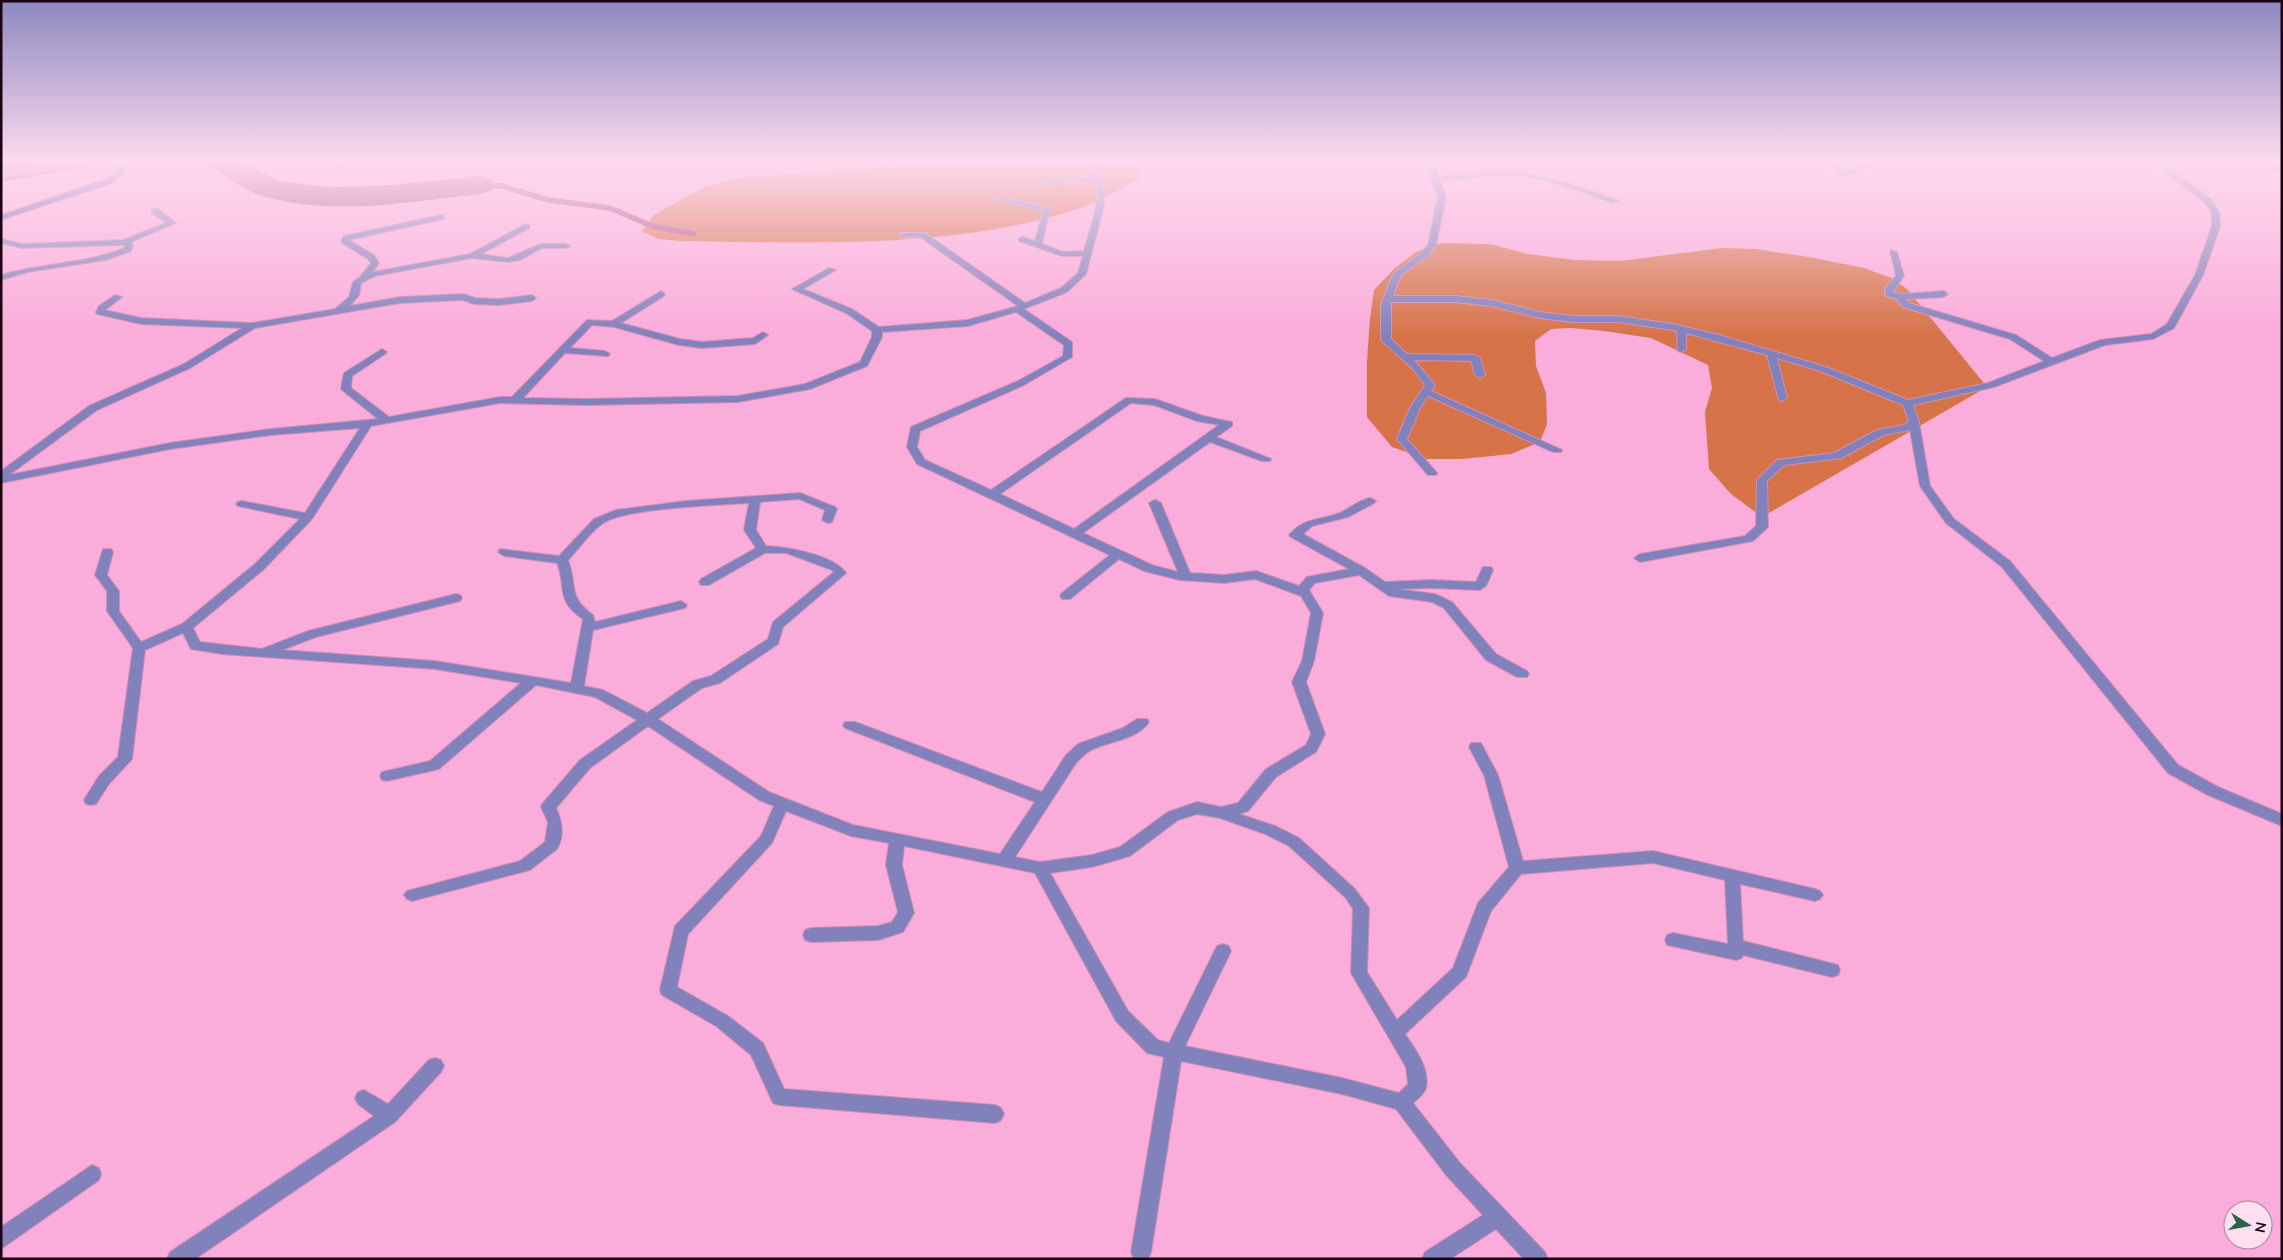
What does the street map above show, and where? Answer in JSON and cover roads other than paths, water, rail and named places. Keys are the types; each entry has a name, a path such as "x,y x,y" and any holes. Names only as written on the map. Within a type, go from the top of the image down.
{"street":[{"path":"1,241 22,246 124,242 172,223 166,219"},
{"path":"337,312 351,301 357,293 357,282 375,263 371,256 345,241 347,238 437,219"},
{"path":"1038,245 1045,219"},
{"path":"877,330 968,324 1021,307 1064,290 1082,274 1097,219"},
{"path":"1432,474 1402,439 1415,408 1430,386 1405,357 1386,340 1385,305 1398,274 1424,254 1432,245 1437,219"},
{"path":"1388,299 1455,299 1492,303 1540,315 1573,319 1618,319 1682,329 1823,369 1907,403 1990,385 2103,342 2153,336 2171,326 2199,275 2216,226 2215,219"},
{"path":"472,256 526,226"},
{"path":"904,235 922,235 1069,344 1067,357 1021,383 915,429 912,447 921,462 1148,568 1186,577 1224,580 1256,575 1306,592 1317,613 1308,661 1299,682 1318,734 1311,748 1271,773 1243,807 1221,813"},
{"path":"1022,239 1062,254 1088,253"},
{"path":"1,278 27,270 106,258 128,249 130,244 124,242"},
{"path":"362,278 373,274 472,256 508,260 517,258 541,246 566,246"},
{"path":"1893,252 1900,276 1889,288 1888,292 1900,297 1944,294"},
{"path":"1,478 170,446 270,432 367,424 500,400 586,402 738,399 807,387 864,364 877,337 877,330 867,320 796,289 832,270"},
{"path":"614,324 661,294"},
{"path":"118,297 102,308 100,312 141,320 252,326 400,300 430,297 464,297 474,301 499,302 532,298"},
{"path":"1900,297 1901,301 1906,305 2013,337 2051,362"},
{"path":"515,400 590,322 614,324 679,342 702,345 755,341 764,335"},
{"path":"1,478 93,408 187,366 252,326"},
{"path":"1681,349 1682,329"},
{"path":"564,350 605,354"},
{"path":"382,352 347,375 346,389 386,420"},
{"path":"1771,353 1782,398"},
{"path":"1405,357 1475,358 1480,375"},
{"path":"1426,392 1557,450"},
{"path":"993,494 1129,400 1155,402 1201,418 1228,424 1076,534"},
{"path":"1907,403 1914,422 1925,486 1950,521 2006,564 2173,769 2213,790 2282,820"},
{"path":"1640,558 1749,539 1762,527 1762,480 1782,462 1837,456 1881,432 1907,428 1914,422"},
{"path":"139,648 186,627 259,567 308,517 367,424"},
{"path":"1208,438 1266,459"},
{"path":"562,560 598,521 616,513 686,504 800,496 831,509 828,520"},
{"path":"755,499 750,530 762,549"},
{"path":"1370,501 1344,515 1308,524 1295,535 1361,571 1392,593 1435,598 1448,605 1491,657 1522,674"},
{"path":"1156,503 1186,577"},
{"path":"242,504 308,517"},
{"path":"412,895 525,866 552,845 555,822 548,807 584,764 698,684 715,680 774,641 777,625 840,573 836,567 787,550 762,549 704,582"},
{"path":"91,800 104,780 125,759 139,648 113,611 113,591 101,575 107,552"},
{"path":"504,552 562,560"},
{"path":"1066,596 1118,554"},
{"path":"562,560 568,572 568,600 576,610 590,618 577,689"},
{"path":"1382,586 1431,584 1480,586 1487,570"},
{"path":"1301,591 1311,580 1361,571"},
{"path":"263,653 312,634 456,598"},
{"path":"588,627 624,620 680,605"},
{"path":"186,627 195,646 263,653 435,665 533,680 598,693 665,729 764,796 850,830 1040,868 1092,861 1125,852 1173,816 1197,808 1221,813 1270,830 1294,842 1350,893 1361,908 1359,973 1415,1065 1417,1087 1402,1102"},
{"path":"386,776 434,765 533,680"},
{"path":"1004,861 1071,759 1083,748 1128,731 1142,722"},
{"path":"850,725 1044,799"},
{"path":"1476,747 1491,775 1517,868"},
{"path":"782,803 767,839 681,931 668,990 722,1021 756,1049 779,1097 995,1114"},
{"path":"811,935 878,933 897,927 906,913 894,865 897,839"},
{"path":"1395,1032 1460,972 1484,908 1517,868 1653,857 1815,895"},
{"path":"1040,868 1122,1016 1153,1046 1342,1086 1402,1102 1453,1169 1538,1259"},
{"path":"1673,940 1736,953 1732,876"},
{"path":"1736,946 1832,970"},
{"path":"1141,1252 1174,1051 1223,951"},
{"path":"177,1259 389,1116 435,1066"},
{"path":"364,1098 389,1116"},
{"path":"1,1240 92,1174"},
{"path":"1432,1259 1498,1216"}],"waterway":[{"path":"635,219 652,226 694,234"}]}
